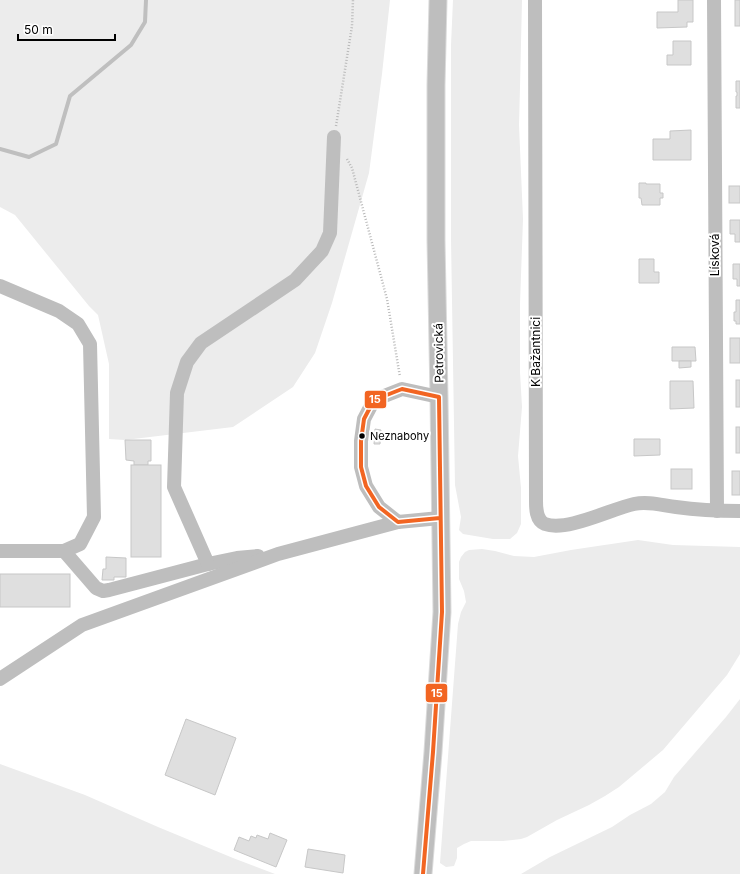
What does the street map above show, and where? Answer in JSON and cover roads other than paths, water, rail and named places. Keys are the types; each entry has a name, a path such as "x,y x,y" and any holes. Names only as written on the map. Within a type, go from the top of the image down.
{"main road":[{"name":"Petrovická","path":"423,874 442,612 436,240 436,85 438,0"}],"street":[{"name":"K Bažantnici","path":"534,0 536,497 538,517 541,522 546,525 555,526 571,524 634,504 651,503 717,511 740,510"},
{"name":"Lísková","path":"714,0 717,511"},
{"path":"208,564 174,487 177,393 187,362 201,343 295,280 322,251 330,233 334,137"},
{"path":"0,286 59,312 78,324 90,344 94,518 80,544 64,551 0,551"},
{"path":"398,522 379,507 366,486 361,467 364,419 374,400 402,390 439,396"},
{"path":"0,679 82,626 278,554 398,522 440,518"},
{"path":"64,551 96,588 103,591 120,588 208,564 237,558 278,554"}],"waterway":[{"path":"0,149 29,157 56,144 70,96 131,45 145,22 146,0"}],"place":[{"name":"Neznabohy","path":"362,436"}]}
